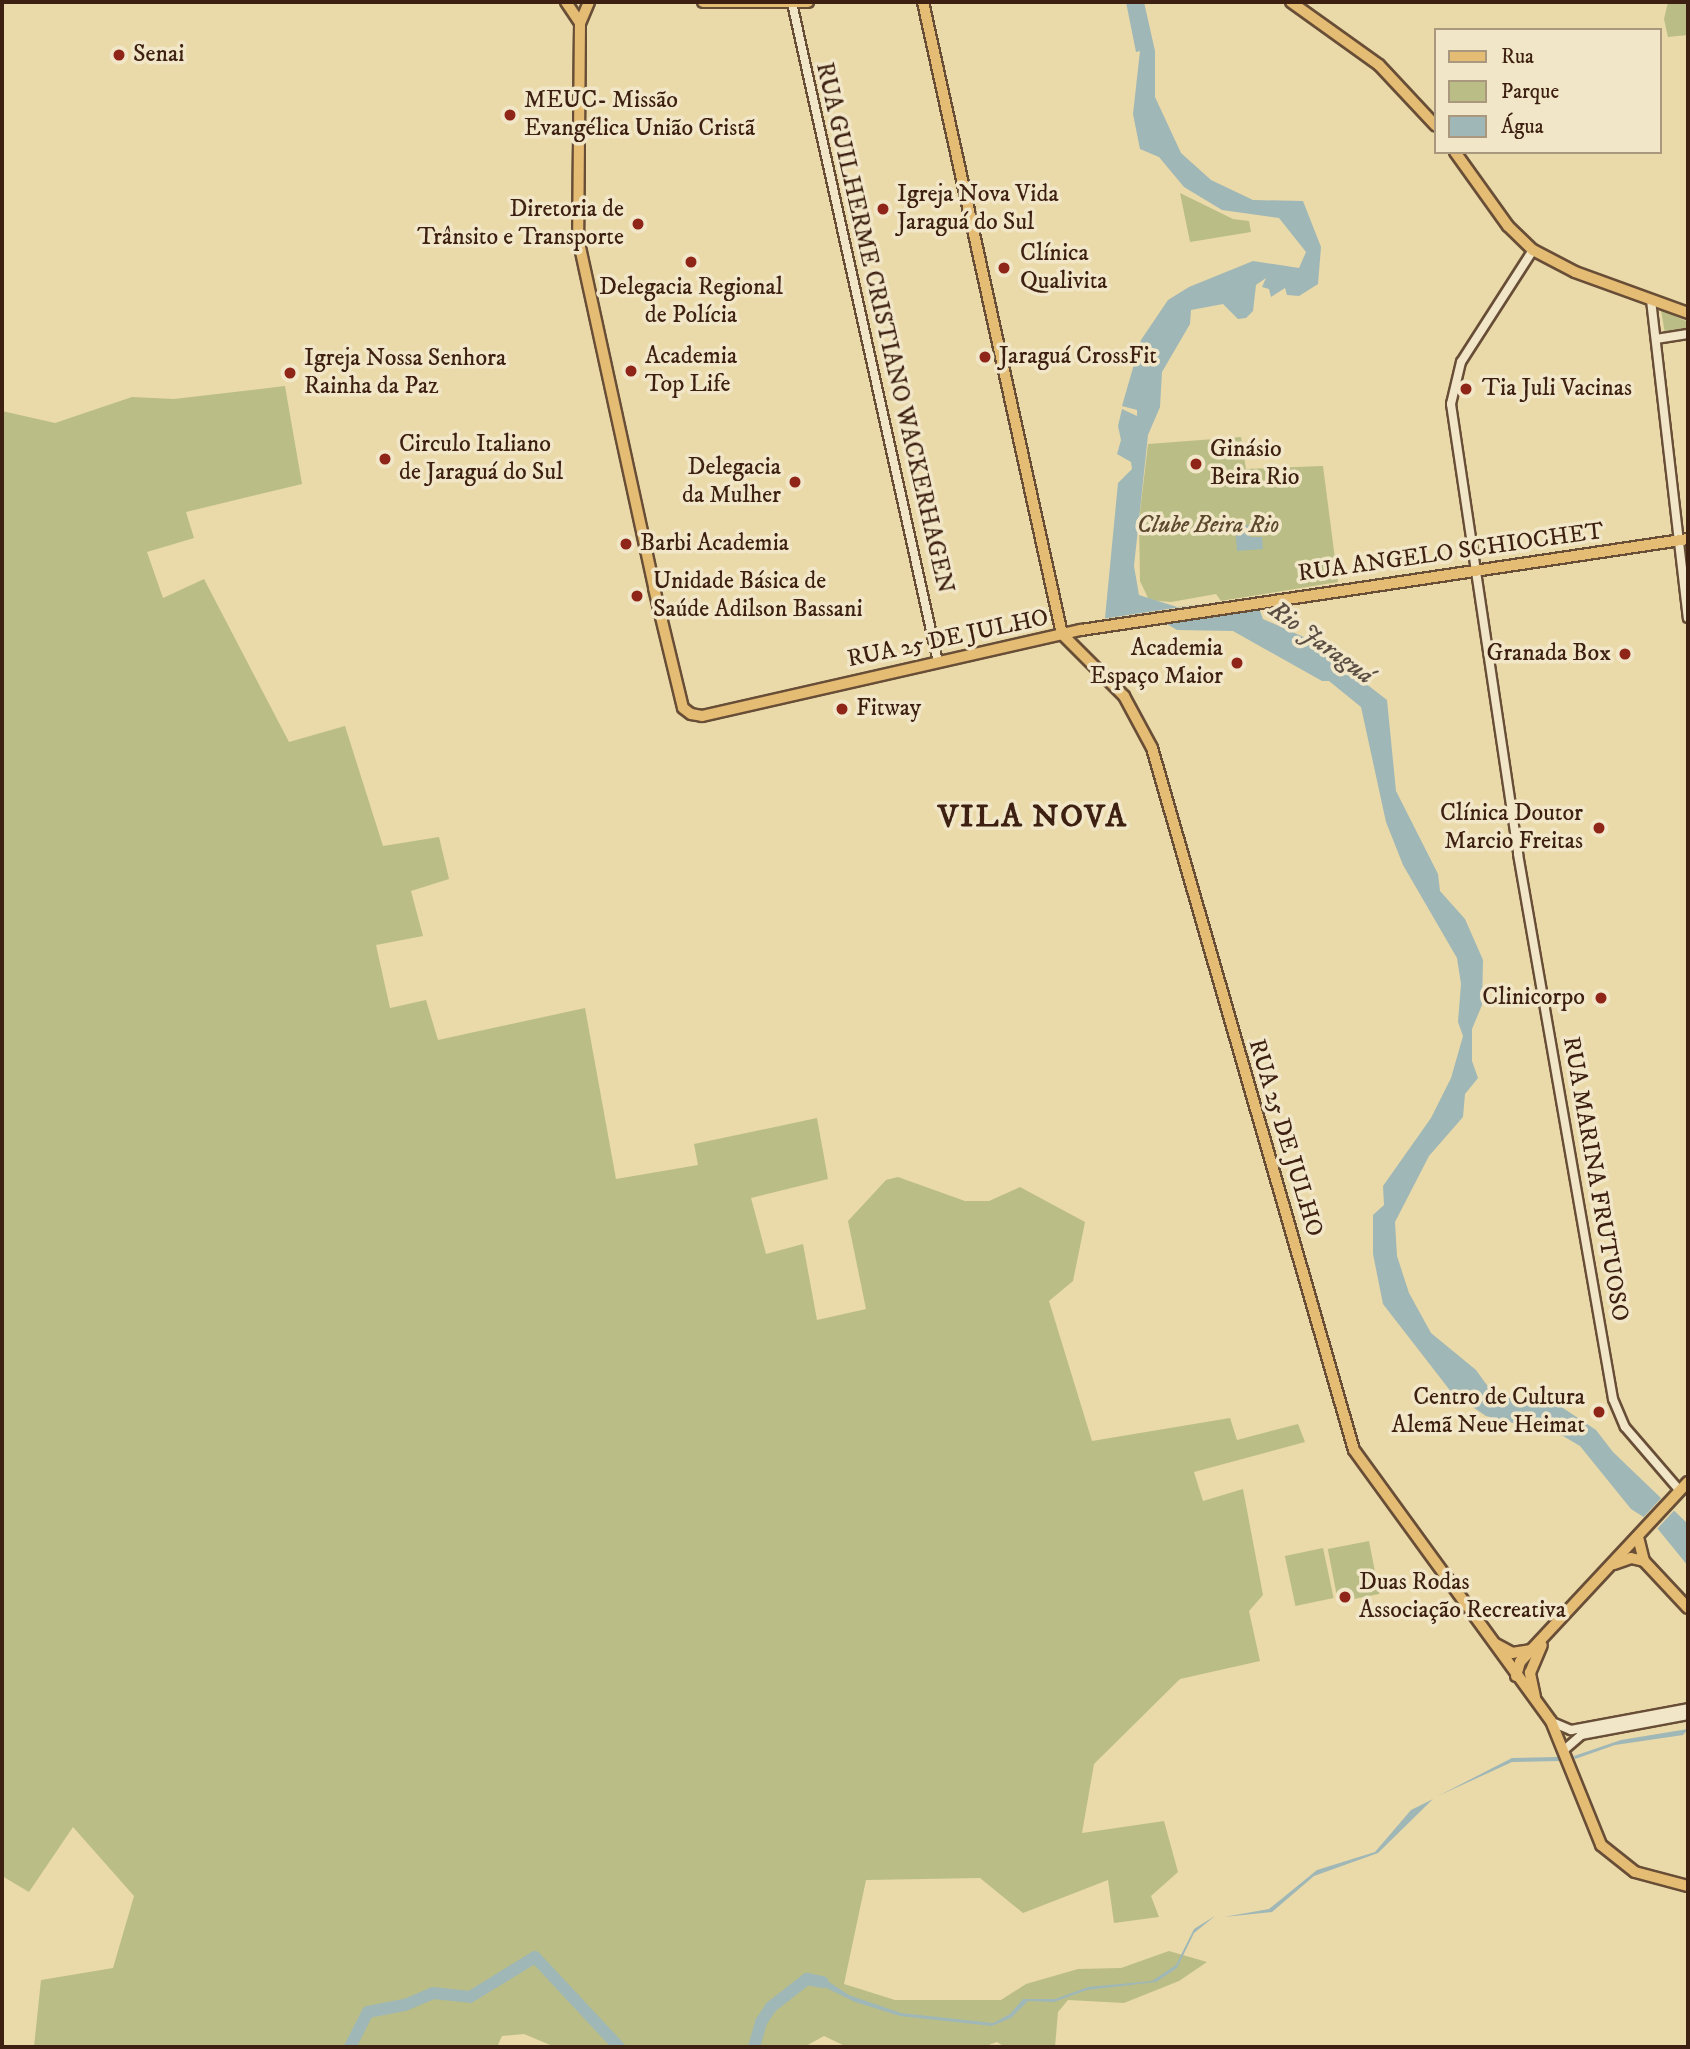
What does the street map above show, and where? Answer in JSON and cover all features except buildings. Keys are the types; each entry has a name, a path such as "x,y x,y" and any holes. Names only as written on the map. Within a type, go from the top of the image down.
{"main road":[{"path":"566,2 580,23"},
{"name":"RUA 25 DE JULHO","path":"589,2 580,23 578,238 683,708 702,716 1062,634 1124,696 1152,748 1354,1450 1490,1641 1551,1721 1593,1833 1608,1853 1635,1872 1688,1886"},
{"path":"703,2 808,2"},
{"path":"923,2 1062,634"},
{"path":"1291,2 1379,65 1434,124"},
{"path":"1456,154 1488,201 1533,250 1575,272 1688,313"},
{"name":"RUA ANGELO SCHIOCHET","path":"1062,634 1684,540"},
{"path":"1516,1676 1518,1666 1688,1482"},
{"path":"1640,1535 1644,1560 1688,1608"},
{"path":"1614,1564 1631,1558 1644,1560"},
{"path":"1540,1706 1531,1673 1547,1636"},
{"path":"1490,1641 1512,1653 1534,1648"}],"street":[{"name":"RUA GUILHERME CRISTIANO WACKERHAGEN","path":"792,3 938,662"},
{"name":"RUA MARINA FRUTUOSO","path":"1533,250 1461,362 1451,394 1518,854 1614,1399 1625,1427 1677,1494"},
{"path":"1651,300 1684,540 1688,618"},
{"path":"1656,339 1688,334"},
{"path":"1551,1721 1571,1730 1688,1708"},
{"path":"1565,1755 1581,1735 1688,1715"}],"green space":[{"path":"1668,2 1688,2 1688,35 1668,37 1664,19"},
{"path":"1180,193 1233,219 1249,221 1251,232 1190,242"},
{"path":"1661,310 1688,322 1688,328 1665,334"},
{"path":"285,386 302,484 186,512 194,538 147,552 163,598 204,579 289,742 345,726 383,846 439,837 449,879 411,891 423,936 376,945 390,1008 426,1000 438,1040 585,1008 616,1179 698,1165 694,1144 817,1118 828,1179 751,1198 766,1254 803,1244 817,1320 866,1309 848,1221 886,1180 898,1177 965,1201 989,1201 1020,1187 1085,1222 1073,1281 1049,1301 1092,1441 1230,1418 1237,1440 1298,1424 1305,1442 1194,1472 1203,1501 1243,1489 1263,1595 1249,1611 1260,1661 1180,1679 1094,1764 1082,1833 1164,1821 1178,1872 1151,1896 1159,1917 1114,1923 1108,1880 1023,1913 980,1878 866,1880 844,1984 895,2000 1001,2000 1026,1984 1078,1969 1121,1968 1169,1951 1207,1962 1179,1981 1124,2003 1068,2000 1058,2012 1055,2047 1005,2047 997,2042 983,2047 847,2047 824,2036 804,2047 555,2047 524,2034 502,2036 497,2047 34,2047 41,1980 113,1968 134,1896 73,1827 29,1892 2,1876 2,411 55,423 132,397 174,399"},
{"name":"Clube Beira Rio","path":"1241,437 1246,469 1323,466 1338,582 1221,601 1216,594 1171,602 1149,600 1140,581 1139,520 1148,444"},
{"path":"1369,1541 1379,1594 1338,1602 1328,1549"},
{"path":"1323,1548 1334,1598 1295,1606 1285,1556"}],"water":[{"path":"1126,2 1144,2 1155,51 1155,97 1181,153 1211,180 1253,200 1303,201 1321,247 1318,284 1299,296 1287,295 1285,288 1271,297 1269,289 1262,287 1266,278 1256,285 1253,311 1246,318 1238,319 1223,304 1191,310 1190,324 1162,372 1160,407 1148,435 1134,566 1139,595 1177,607 1229,601 1259,608 1263,619 1308,639 1387,700 1396,791 1438,874 1440,891 1465,919 1483,960 1482,1005 1472,1029 1472,1061 1478,1078 1465,1094 1463,1117 1429,1156 1395,1222 1397,1256 1409,1293 1431,1333 1476,1370 1489,1388 1514,1400 1557,1404 1596,1430 1613,1452 1688,1524 1688,1566 1653,1523 1631,1509 1580,1446 1563,1436 1486,1416 1452,1393 1383,1304 1373,1254 1373,1215 1384,1205 1383,1186 1431,1118 1451,1078 1463,1036 1458,1022 1461,984 1457,958 1403,865 1386,822 1361,707 1329,681 1322,681 1233,631 1177,630 1167,624 1127,630 1113,628 1105,618 1118,483 1132,469 1131,462 1117,454 1121,440 1118,426 1122,409 1137,416 1137,410 1122,406 1141,340 1168,300 1189,287 1253,261 1299,268 1306,252 1279,218 1222,210 1184,187 1159,157 1140,149 1133,114 1140,51 1136,52"},
{"path":"1249,525 1250,537 1262,537 1263,549 1237,551 1235,526"},
{"path":"1688,1729 1683,1735 1615,1745 1575,1759 1574,1756 1621,1740"},
{"path":"1558,1757 1560,1761 1512,1762 1438,1796 1512,1758"},
{"path":"1433,1799 1378,1853 1314,1876 1272,1912 1224,1917 1269,1909 1317,1870 1375,1852 1411,1810"},
{"path":"1215,1916 1194,1933 1177,1968 1156,1982 1087,1990 1054,2002 1028,2001 1011,2018 992,2026 900,2016 855,2002 810,1980 820,1976 849,1995 901,2013 993,2023 1010,2014 1023,1999 1055,1999 1088,1987 1152,1981 1176,1965 1194,1929"}],"pier":[{"path":"1241,598 1255,601 1263,609 1115,632 1102,619"},
{"path":"1664,1495 1677,1507 1655,1531 1641,1519"}],"waterway":[{"path":"350,2047 368,2012 405,2005 433,1993 470,1997 535,1957 619,2047"},
{"path":"754,2047 761,2022 771,2007 807,1979 823,1982"}],"place":[{"name":"Senai","path":"119,55"},
{"name":"MEUC- Missão Evangélica União Cristã","path":"510,115"},
{"name":"Igreja Nova Vida Jaraguá do Sul","path":"883,209"},
{"name":"Diretoria de Trânsito e Transporte","path":"638,224"},
{"name":"Delegacia Regional de Polícia","path":"691,262"},
{"name":"Clínica Qualivita","path":"1004,268"},
{"name":"Jaraguá CrossFit","path":"985,357"},
{"name":"Academia Top Life","path":"631,371"},
{"name":"Igreja Nossa Senhora Rainha da Paz","path":"290,373"},
{"name":"Tia Juli Vacinas","path":"1466,389"},
{"name":"Circulo Italiano de Jaraguá do Sul","path":"385,459"},
{"name":"Ginásio Beira Rio","path":"1196,464"},
{"name":"Delegacia da Mulher","path":"795,482"},
{"name":"Barbi Academia","path":"626,544"},
{"name":"Unidade Básica de Saúde Adilson Bassani","path":"637,596"},
{"name":"Granada Box","path":"1625,654"},
{"name":"Academia Espaço Maior","path":"1237,663"},
{"name":"Fitway","path":"842,709"},
{"name":"Clínica Doutor Marcio Freitas","path":"1599,828"},
{"name":"Clinicorpo","path":"1601,998"},
{"name":"Centro de Cultura Alemã Neue Heimat","path":"1599,1412"},
{"name":"Duas Rodas Associação Recreativa","path":"1345,1597"}],"district":[{"name":"VILA NOVA","path":"1033,817"}],"water label":[{"name":"Rio Jaraguá","path":"1321,643"}]}
